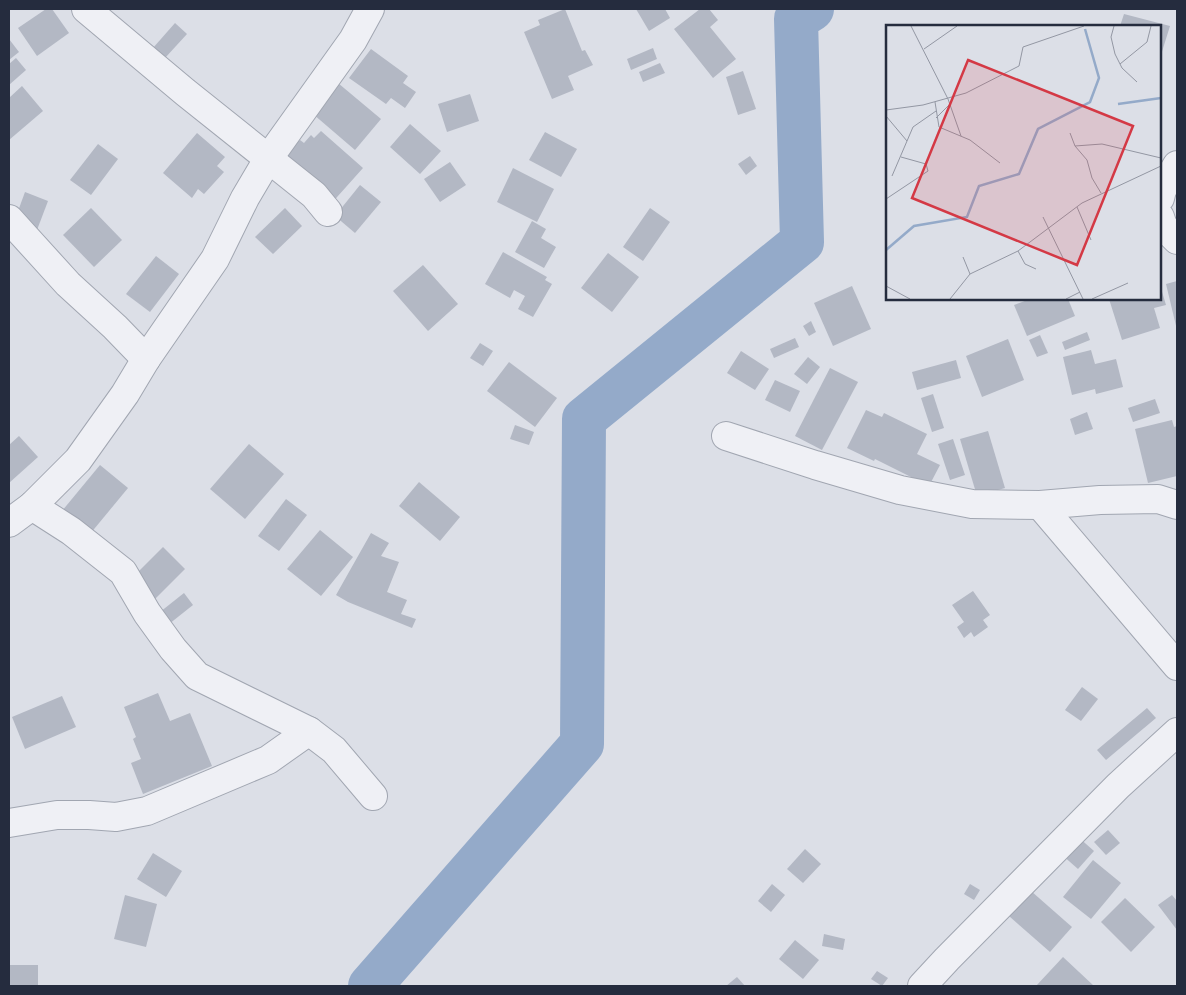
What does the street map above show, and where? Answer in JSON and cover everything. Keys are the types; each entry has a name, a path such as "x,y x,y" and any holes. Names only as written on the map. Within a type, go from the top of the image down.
{"street":[{"path":"86,9 185,92 314,195 328,212"},
{"path":"9,523 32,506 78,460 125,394 146,358 215,259 245,198 268,159 353,40 370,9"},
{"path":"1161,194 1177,165"},
{"path":"9,219 68,284 146,358"},
{"path":"1161,220 1163,226 1177,240"},
{"path":"726,436 900,490 972,504 1040,505 1100,500 1158,500 1177,505"},
{"path":"1040,505 1177,666"},
{"path":"32,506 71,531 123,572 147,613 172,649 197,676 309,731 334,750 374,796"},
{"path":"9,823 57,814 116,817 147,811 268,760 309,731"},
{"path":"922,986 946,959 1118,786 1177,732"}],"building":[{"path":"46,9 52,9 69,33 37,56 18,28"},
{"path":"565,9 582,51 585,50 593,65 568,76 574,90 552,99 524,32 540,25 538,20"},
{"path":"636,9 665,9 670,18 649,31"},
{"path":"700,9 709,9 718,20 710,27 736,59 713,78 674,29"},
{"path":"1124,14 1170,26 1161,55 1161,25 1120,25"},
{"path":"175,23 187,34 165,58 153,48"},
{"path":"9,39 19,52 9,60"},
{"path":"653,48 657,59 631,70 627,59"},
{"path":"371,49 408,76 403,83 416,92 405,108 391,98 386,104 349,78"},
{"path":"16,58 26,70 9,85 9,64"},
{"path":"660,63 665,73 643,82 639,72"},
{"path":"743,71 756,109 738,115 726,77"},
{"path":"332,78 381,119 355,150 306,108"},
{"path":"22,86 43,111 9,140 9,98"},
{"path":"470,94 479,121 447,132 438,104"},
{"path":"410,124 441,151 420,174 390,147"},
{"path":"321,131 363,168 329,206 281,161 300,140 304,143 311,135 314,138"},
{"path":"545,132 577,149 561,177 529,160"},
{"path":"197,133 225,157 217,166 224,172 204,194 198,189 192,198 163,173"},
{"path":"98,144 118,159 91,195 70,180"},
{"path":"750,156 757,166 746,175 738,164"},
{"path":"450,162 466,185 440,202 424,179"},
{"path":"513,168 554,189 537,222 497,202"},
{"path":"360,185 381,202 355,233 335,216"},
{"path":"25,192 48,201 37,230 14,222"},
{"path":"91,208 122,240 94,267 63,235"},
{"path":"285,208 302,226 273,254 255,237"},
{"path":"650,208 670,222 643,261 623,247"},
{"path":"532,221 546,229 541,238 556,247 544,268 515,252"},
{"path":"503,252 547,277 545,280 552,284 533,317 518,309 525,296 514,290 510,298 485,284"},
{"path":"608,253 639,277 612,312 581,288"},
{"path":"156,256 179,274 150,312 126,294"},
{"path":"423,265 458,304 428,331 393,291"},
{"path":"1177,281 1177,330 1166,284"},
{"path":"852,286 871,329 833,346 814,303"},
{"path":"1161,288 1166,305 1154,308 1160,328 1122,340 1109,300 1161,300"},
{"path":"1027,300 1068,300 1075,316 1027,336 1014,305"},
{"path":"811,321 816,332 809,336 803,326"},
{"path":"1087,332 1090,340 1065,350 1062,342"},
{"path":"1040,335 1048,353 1037,357 1029,340"},
{"path":"795,338 799,347 774,358 770,349"},
{"path":"1008,339 1024,380 982,397 966,356"},
{"path":"480,343 493,351 483,366 470,358"},
{"path":"1091,350 1095,364 1116,359 1123,387 1096,394 1095,389 1072,395 1063,357"},
{"path":"741,351 769,369 755,390 727,373"},
{"path":"808,357 820,367 807,384 794,374"},
{"path":"956,360 961,378 917,390 912,372"},
{"path":"509,362 557,398 535,427 487,391"},
{"path":"830,368 858,382 822,450 795,436"},
{"path":"775,380 800,391 790,412 765,400"},
{"path":"933,394 944,428 932,432 921,398"},
{"path":"1155,399 1160,413 1133,422 1128,408"},
{"path":"866,410 882,417 884,413 927,434 917,454 940,465 929,486 875,459 874,461 847,448"},
{"path":"1087,412 1093,429 1075,435 1070,419"},
{"path":"1172,420 1174,427 1177,426 1177,476 1148,483 1135,429"},
{"path":"515,425 534,432 529,445 510,439"},
{"path":"988,431 1005,488 977,496 960,439"},
{"path":"19,436 38,457 9,483 9,445"},
{"path":"953,439 965,475 950,480 938,444"},
{"path":"249,444 284,474 245,519 210,489"},
{"path":"100,465 128,488 90,534 62,511"},
{"path":"419,482 460,517 440,541 399,506"},
{"path":"286,499 307,515 279,551 258,536"},
{"path":"320,530 353,557 321,596 287,569"},
{"path":"371,533 389,543 381,556 399,562 387,592 407,600 401,614 416,619 412,628 348,602 336,595"},
{"path":"163,547 185,569 151,603 129,581"},
{"path":"973,591 990,615 983,620 988,627 974,637 971,632 964,638 957,627 964,622 952,605"},
{"path":"184,593 193,605 164,628 155,616"},
{"path":"1082,687 1098,699 1081,721 1065,710"},
{"path":"158,693 170,721 190,713 212,766 143,794 131,763 141,759 133,739 136,737 124,707"},
{"path":"62,696 76,727 25,749 12,717"},
{"path":"1147,708 1156,718 1106,760 1097,750"},
{"path":"1108,830 1120,843 1106,855 1094,842"},
{"path":"1077,836 1094,851 1078,869 1061,854"},
{"path":"805,849 821,864 803,883 787,869"},
{"path":"153,853 182,871 166,897 137,879"},
{"path":"1093,860 1121,883 1091,919 1063,897"},
{"path":"772,884 785,895 771,912 758,901"},
{"path":"970,884 980,890 974,900 964,894"},
{"path":"1031,891 1072,927 1050,952 1009,916"},
{"path":"125,895 157,904 146,947 114,939"},
{"path":"1172,895 1177,901 1177,930 1158,905"},
{"path":"1125,898 1155,927 1131,952 1101,922"},
{"path":"824,934 845,939 843,950 822,946"},
{"path":"795,940 819,960 803,979 779,959"},
{"path":"1063,957 1094,986 1036,986"},
{"path":"9,965 38,965 38,986 9,986"},
{"path":"877,971 888,978 882,986 871,979"},
{"path":"737,977 745,986 726,986"}],"waterway":[{"path":"370,986 582,744 584,419 802,242 796,19 812,9"}]}
